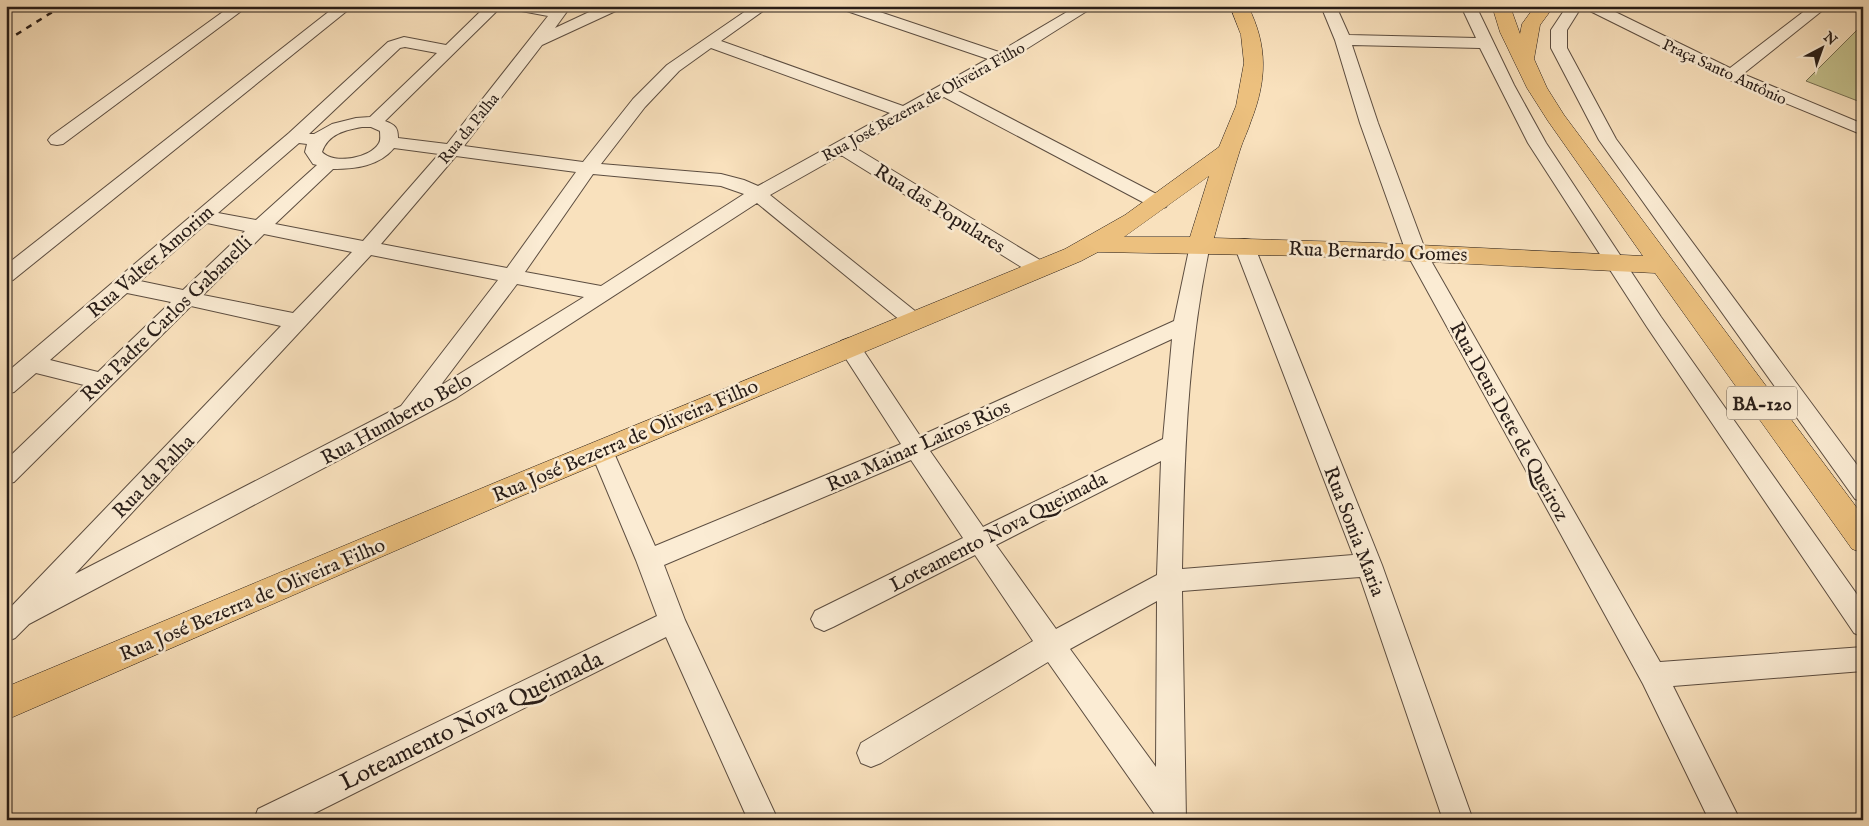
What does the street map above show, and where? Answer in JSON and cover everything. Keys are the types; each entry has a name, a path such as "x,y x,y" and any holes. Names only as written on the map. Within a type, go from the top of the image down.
{"main road":[{"path":"1200,244 1228,151 1241,120 1254,71 1252,34 1239,6"},
{"path":"1501,6 1509,32 1524,59"},
{"name":"BA-120","path":"1518,6 1518,34 1524,59 1537,88 1555,117 1863,540"},
{"path":"1524,59 1531,24 1544,6"},
{"name":"Rua José Bezerra de Oliveira Filho","path":"6,704 602,450 1095,244 1159,203 1228,151"},
{"name":"Rua Bernardo Gomes","path":"1095,244 1244,245 1662,265"}],"street":[{"path":"56,140 241,6"},
{"path":"6,275 346,6"},
{"path":"374,122 495,6"},
{"path":"516,6 561,10"},
{"path":"538,41 615,6"},
{"path":"406,415 512,276 588,168 657,83 708,42 763,6"},
{"path":"846,6 1001,58"},
{"name":"Rua José Bezerra de Oliveira Filho","path":"758,194 1001,58 1088,6"},
{"name":"Rua Deus Dete de Queiroz","path":"1328,6 1343,40 1369,123 1416,252 1484,376 1654,675 1725,820"},
{"path":"1468,6 1485,43 1538,143 1654,322 1863,625"},
{"path":"1575,6 1560,26 1556,36 1559,48 1608,140 1863,492"},
{"name":"Praça Santo Antônio","path":"1591,6 1731,75 1863,130"},
{"path":"1614,19 1632,6"},
{"path":"1731,75 1821,6"},
{"name":"Rua da Palha","path":"13,623 368,247 451,151 561,10"},
{"path":"1343,40 1485,43"},
{"name":"Rua Valter Amorim","path":"6,386 295,137 394,44 404,42 449,50"},
{"path":"708,42 904,112"},
{"path":"943,90 1159,203"},
{"path":"374,122 389,129 391,135 389,142 375,155 352,164 328,164 319,160 314,154 314,148 318,140 326,133 343,125 374,122"},
{"path":"295,137 318,140"},
{"path":"389,142 588,168 721,180 743,185 758,194 781,215 913,320"},
{"name":"Rua das Populares","path":"841,147 1038,268"},
{"name":"Rua Padre Carlos Gabanelli","path":"7,472 260,227 328,164"},
{"name":"Rua Humberto Belo","path":"13,623 406,415 486,370 758,194"},
{"path":"202,216 604,294"},
{"path":"1171,816 1169,580 1173,444 1184,325 1200,244"},
{"name":"Rua Sonia Maria","path":"1244,245 1369,565 1418,700 1458,820"},
{"path":"124,285 299,322"},
{"name":"Rua Mainar Lairos Rios","path":"649,560 915,448 1184,325"},
{"path":"849,346 915,448 1050,646 1171,816"},
{"path":"32,364 101,381"},
{"name":"Loteamento Nova Queimada","path":"824,619 1173,444"},
{"path":"602,450 649,560 672,621 763,820"},
{"path":"871,753 1050,646 1169,580 1369,565"},
{"name":"Loteamento Nova Queimada","path":"269,820 672,621"},
{"path":"1654,675 1863,658"}],"shaded area":[{"path":"1863,24 1863,103 1806,81"}],"railway":[{"path":"6,41 62,6"}]}
